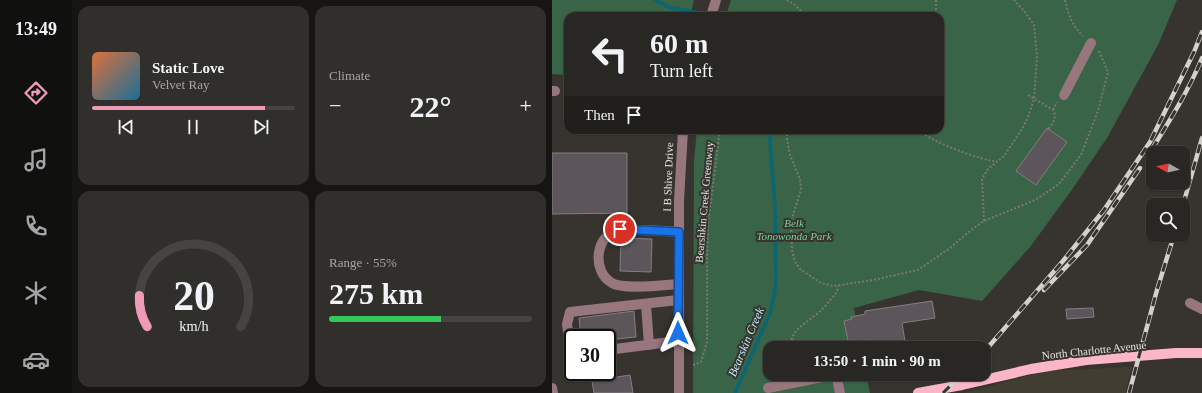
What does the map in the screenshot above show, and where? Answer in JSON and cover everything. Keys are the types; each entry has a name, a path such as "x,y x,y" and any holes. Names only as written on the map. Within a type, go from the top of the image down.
{"main road":[{"name":"North Charlotte Avenue","path":"918,393 962,385 1031,369 1086,360 1176,353 1202,353"}],"street":[{"path":"712,12 716,0"},
{"path":"1064,95 1091,43"},
{"name":"I B Shive Drive","path":"679,393 678,284 680,161 683,134"},
{"path":"678,284 629,286 612,284 603,276 598,264 600,246 608,236 620,229 679,232"},
{"path":"568,329 567,324 570,312 678,300"},
{"path":"1190,303 1202,309"},
{"path":"646,304 649,345"},
{"path":"616,349 678,341"},
{"path":"768,388 802,381"},
{"path":"837,381 840,393"},
{"path":"552,388 553,393"}],"path":[{"path":"788,0 802,12"},
{"path":"936,0 936,12"},
{"path":"984,221 982,179 988,169 999,162 1004,156 1022,129 1034,99 1037,56 1034,25 1014,0"},
{"path":"787,134 786,140 790,155 800,179 801,190 791,221 792,250 795,262 801,270 821,283 838,286 918,270 950,248 984,221 1035,200 1059,184 1081,155 1098,111 1108,72 1100,52 1079,32 1069,17 1065,0"},
{"path":"1028,95 1053,110 1055,113 1054,122 1048,131"},
{"name":"Bearshkin Creek Greenway","path":"693,366 701,362 707,342 706,261 708,224 719,134"},
{"path":"925,134 984,160 999,162"},
{"path":"791,341 798,328 823,309 836,293 838,286"}],"shaded area":[{"path":"1132,367 1125,393 963,393 1046,371"}],"green space":[{"path":"552,0 694,0 691,12 564,12 564,75 552,74"},
{"name":"Belk Tonowonda Park","path":"731,0 1177,0 1158,45 1107,138 1030,247 982,301 919,290 854,308 860,341 763,341 763,381 867,381 870,393 693,393 694,160 697,134 944,134 944,12 727,12"}],"building":[{"path":"1047,128 1067,142 1036,185 1016,171"},
{"path":"552,153 627,153 627,213 552,214"},
{"path":"621,238 652,239 651,272 620,271"},
{"path":"932,301 935,318 902,323 905,341 848,341 844,321 852,319 851,317 865,314 865,311"},
{"path":"1093,308 1094,317 1067,319 1066,309"},
{"path":"634,311 636,337 616,339 616,329 580,329 579,318"},
{"path":"630,375 633,393 594,393 592,381 616,381 616,377"}],"waterway":[{"name":"Bearskin Creek","path":"655,0 668,7 694,12"},
{"name":"Bearskin Creek","path":"735,393 771,311 776,284 775,205 769,134"}],"railway":[{"path":"991,344 1063,261 1104,210 1150,142 1194,52 1202,32"},
{"path":"1154,146 1185,93 1202,58"},
{"path":"1185,198 1202,138"},
{"path":"1044,290 1087,245 1140,168"},
{"path":"1129,393 1172,242"},
{"path":"943,393 955,381"}],"route":[{"path":"620,229 679,232 678,333"}]}
